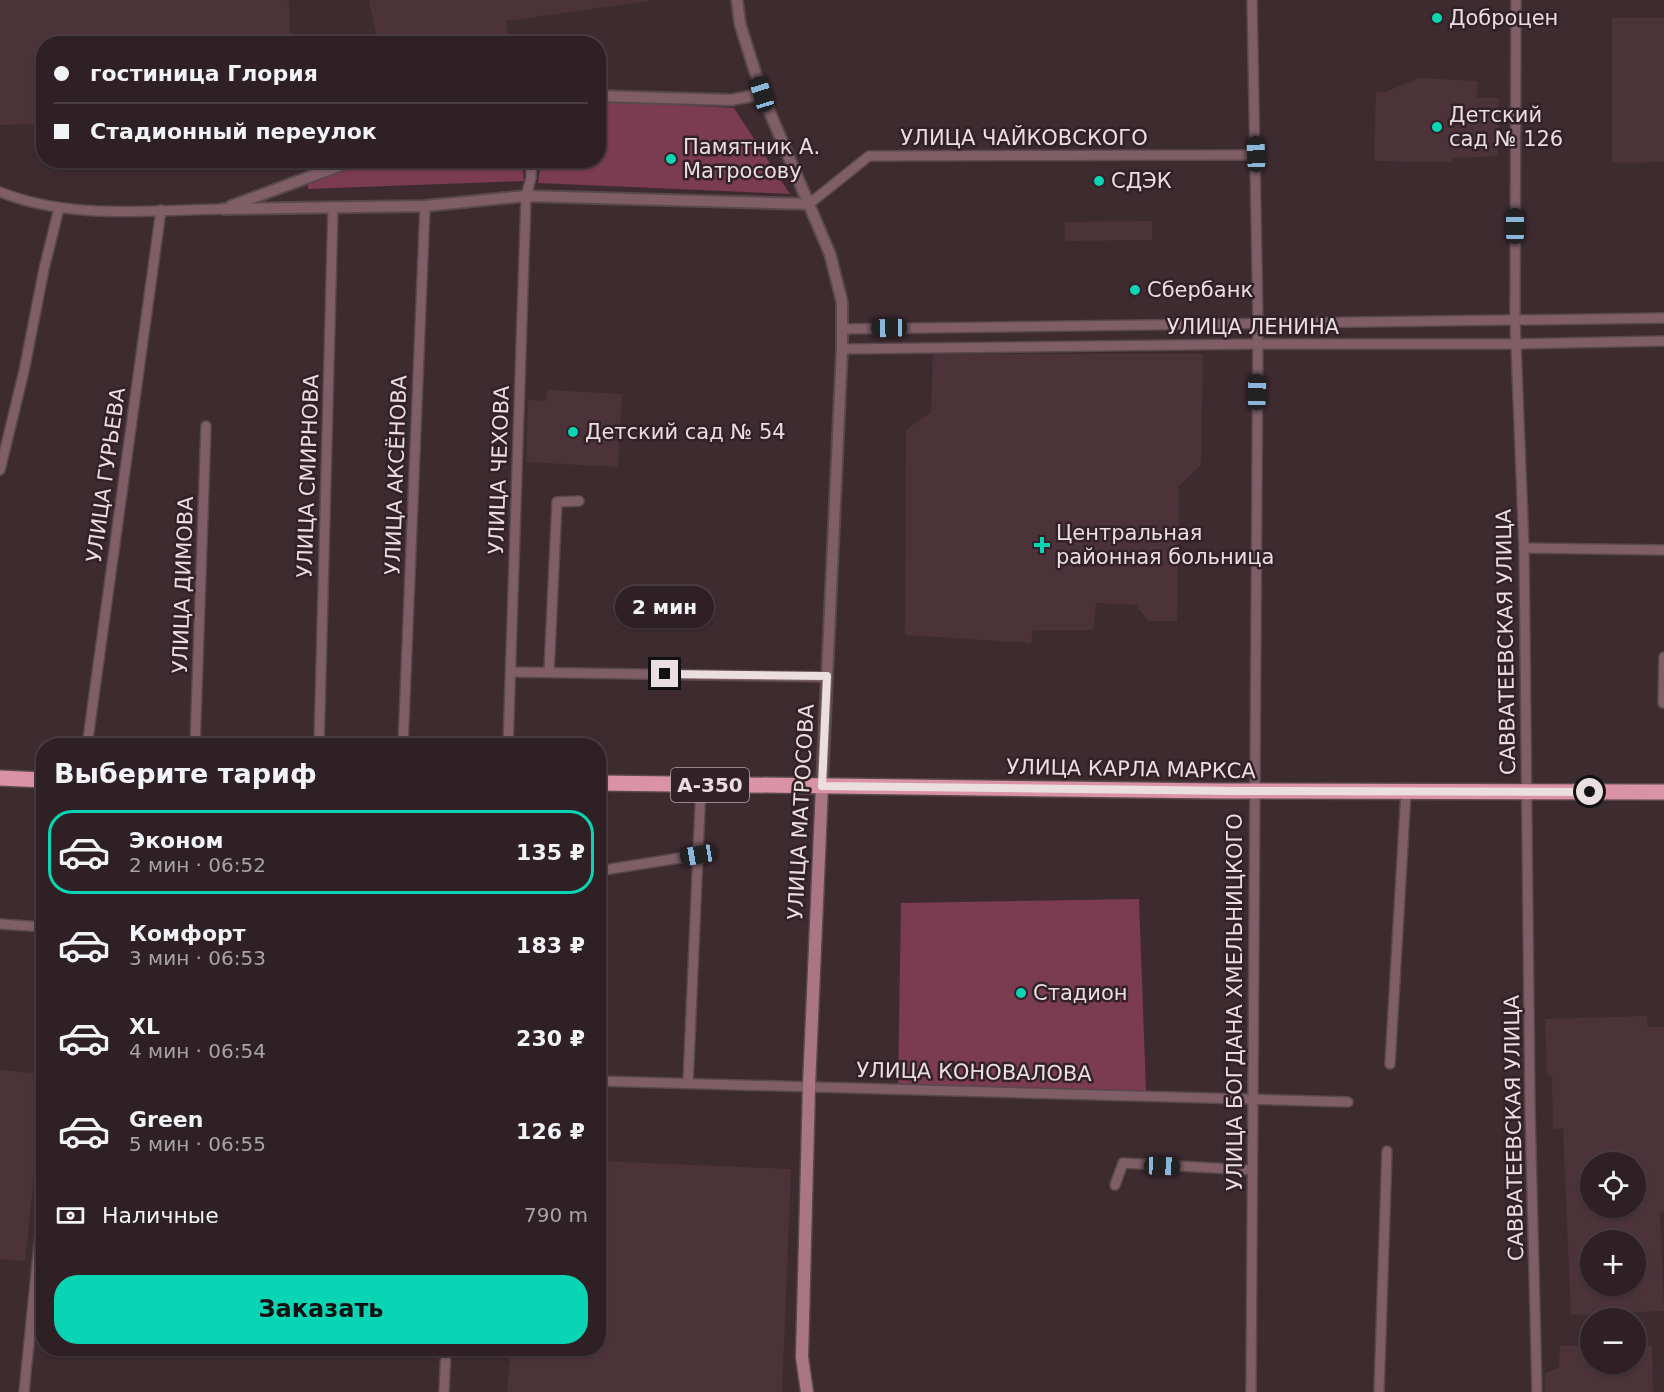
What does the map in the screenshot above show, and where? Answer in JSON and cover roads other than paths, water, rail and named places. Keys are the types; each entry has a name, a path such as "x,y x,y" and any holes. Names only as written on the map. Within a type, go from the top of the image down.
{"highway":[{"path":"0,778 36,780"},
{"name":"УЛИЦА КАРЛА МАРКСА","path":"606,783 1254,791 1664,792"}],"main road":[{"name":"УЛИЦА МАТРОСОВА","path":"807,1392 802,1357 809,1086 822,786"}],"street":[{"name":"УЛИЦА МАТРОСОВА","path":"736,0 740,24 762,94 777,134 830,254 842,302 843,328 822,786"},
{"name":"УЛИЦА БОГДАНА ХМЕЛЬНИЦКОГО","path":"1251,1392 1258,323 1252,0"},
{"name":"САВВАТЕЕВСКАЯ УЛИЦА","path":"1516,0 1515,344 1524,548 1530,1110 1538,1392"},
{"path":"606,96 730,100 762,94"},
{"name":"УЛИЦА ЧАЙКОВСКОГО","path":"809,204 869,156 1256,154"},
{"path":"223,209 333,168"},
{"name":"УЛИЦА ЧЕХОВА","path":"508,738 526,196 531,168"},
{"path":"0,192 59,208 101,211 425,206 526,196 809,204"},
{"name":"УЛИЦА АКСЁНОВА","path":"403,738 425,206"},
{"name":"УЛИЦА СМИРНОВА","path":"319,738 333,207"},
{"path":"0,470 59,208"},
{"name":"УЛИЦА ГУРЬЕВА","path":"88,738 161,210"},
{"name":"УЛИЦА ЛЕНИНА","path":"843,328 1664,318"},
{"name":"УЛИЦА ЛЕНИНА","path":"842,349 1664,341"},
{"name":"УЛИЦА ДИМОВА","path":"195,738 206,426"},
{"path":"549,672 557,502 579,501"},
{"path":"1524,548 1664,550"},
{"path":"1663,703 1664,657"},
{"path":"511,672 827,676"},
{"path":"688,1083 701,785"},
{"path":"1390,1064 1406,792"},
{"path":"606,870 698,855"},
{"path":"0,924 36,926"},
{"name":"УЛИЦА КОНОВАЛОВА","path":"606,1081 1348,1102"},
{"path":"1379,1392 1387,1151"},
{"path":"1115,1185 1123,1163 1251,1170"},
{"path":"24,1392 36,1274"},
{"path":"444,1392 446,1356"}],"place":[{"name":"Доброцен","path":"1437,18"},
{"name":"Детский сад № 126","path":"1437,127"},
{"name":"Памятник А. Матросову","path":"671,159"},
{"name":"СДЭК","path":"1099,181"},
{"name":"Сбербанк","path":"1135,290"},
{"name":"Детский сад № 54","path":"573,432"},
{"name":"Центральная районная больница","path":"1042,545"},
{"name":"Стадион","path":"1021,993"}]}
